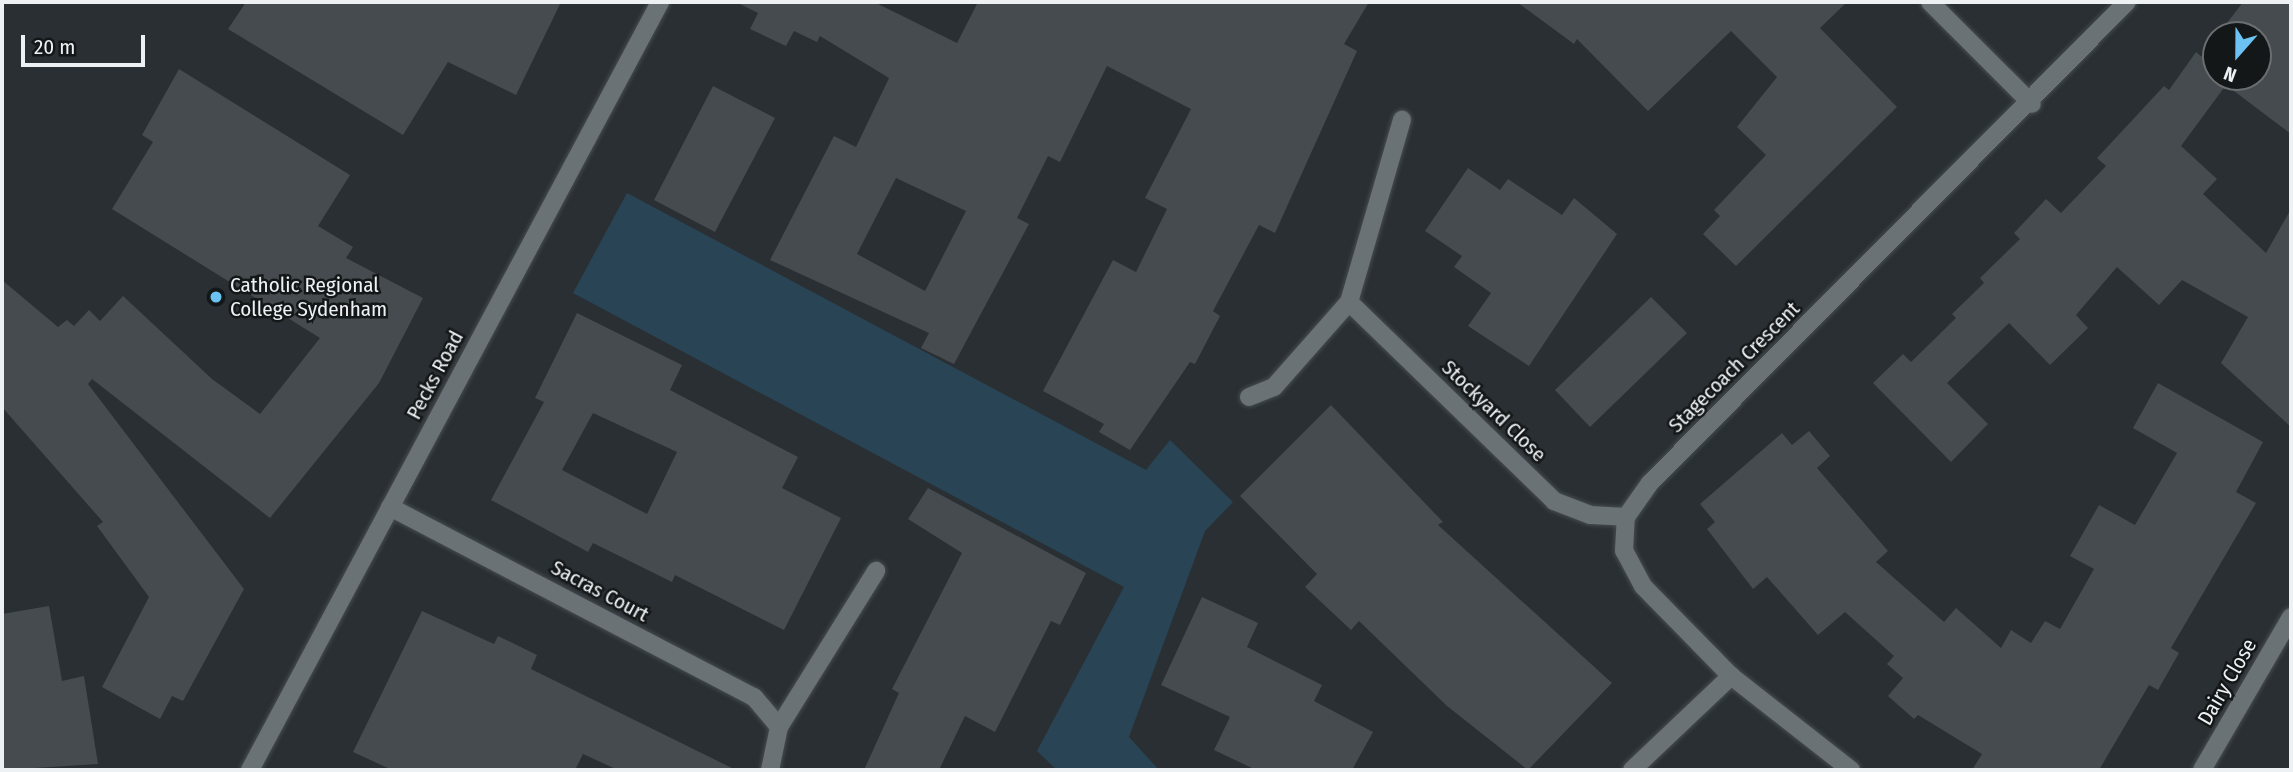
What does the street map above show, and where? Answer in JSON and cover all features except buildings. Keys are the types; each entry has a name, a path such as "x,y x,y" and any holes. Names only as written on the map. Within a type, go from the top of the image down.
{"street":[{"name":"Pecks Road","path":"250,770 660,2"},
{"path":"1930,2 2032,104"},
{"name":"Stagecoach Crescent","path":"1626,517 1650,483 2032,104 2127,2"},
{"path":"1249,397 1274,387 1349,302 1402,120"},
{"name":"Stockyard Close","path":"1349,302 1554,500 1590,515 1626,517"},
{"name":"Sacras Court","path":"390,507 754,697 779,727"},
{"path":"1626,517 1624,551 1643,586 1731,676 1852,770"},
{"path":"770,770 779,727 876,570"},
{"name":"Dairy Close","path":"2202,770 2291,617"},
{"path":"1632,770 1731,676"}],"shaded area":[{"path":"627,193 1146,470 1170,440 1233,502 1205,531 1129,737 1159,770 1057,770 1037,751 1124,587 573,293"}],"place":[{"name":"Catholic Regional College Sydenham","path":"216,297"}]}
